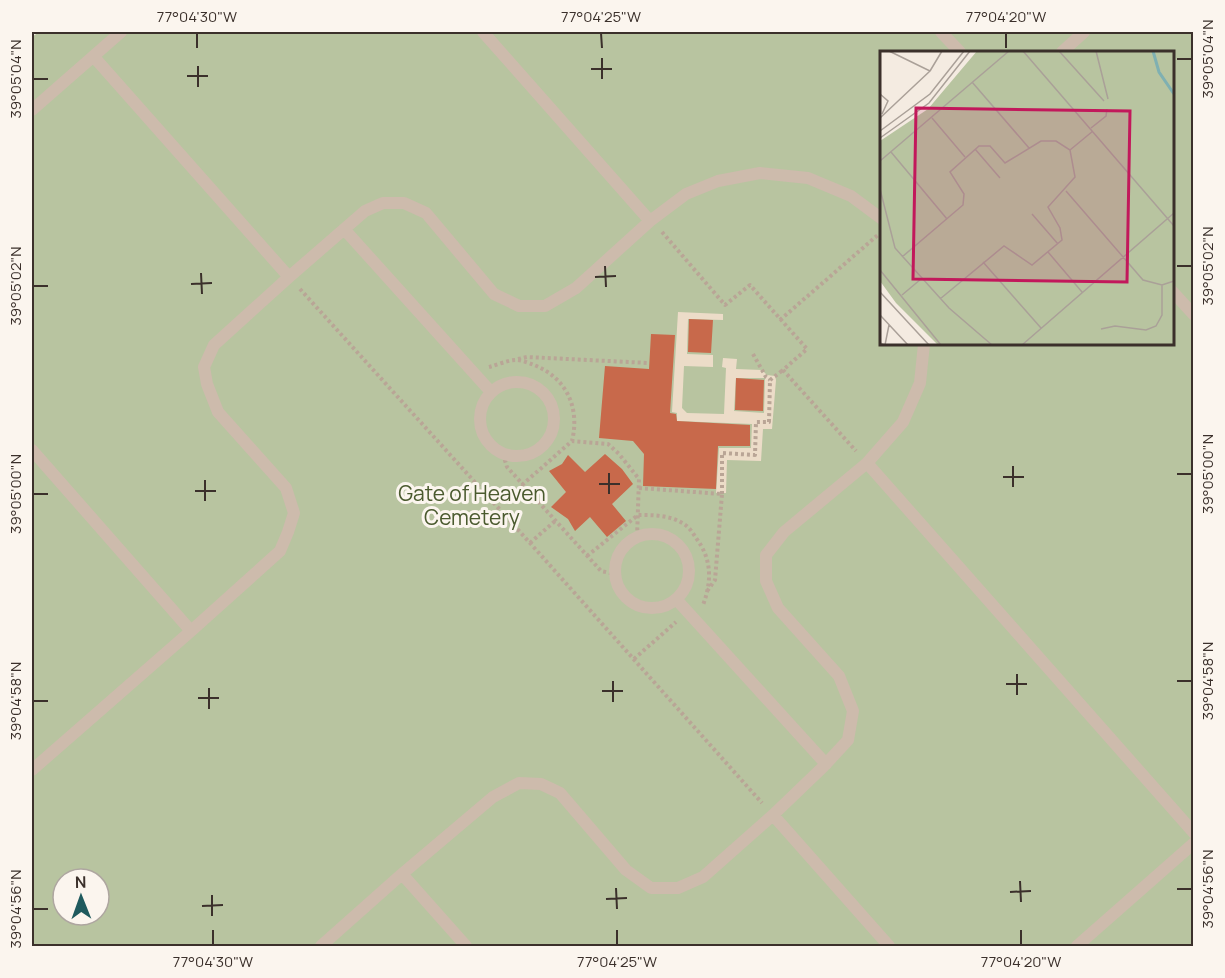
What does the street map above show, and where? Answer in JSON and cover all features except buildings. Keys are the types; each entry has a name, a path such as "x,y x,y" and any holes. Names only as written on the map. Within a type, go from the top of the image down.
{"lane":[{"path":"32,110 121,32"},
{"path":"483,32 651,221"},
{"path":"940,32 959,51"},
{"path":"1063,51 1084,32"},
{"path":"94,57 289,277"},
{"path":"32,770 280,551 294,513 286,488 218,412 207,384 204,367 214,345 365,211 383,203 404,202 426,213 494,294 519,306 545,306 576,288 651,221 686,194 718,181 760,173 808,178 851,195 880,217"},
{"path":"344,229 491,392"},
{"path":"1174,292 1194,315"},
{"path":"321,946 493,797 519,783 541,784 560,793 626,870 651,888 678,888 703,877 826,764 848,740 853,711 839,676 778,608 766,581 766,555 783,532 867,463 903,422 920,383 924,345"},
{"path":"513,381 525,382 537,387 552,405 555,417 553,430 548,441 528,455 503,454 485,438 480,426 483,402 501,385 513,381"},
{"path":"32,450 191,631"},
{"path":"867,463 1194,833"},
{"path":"648,534 660,535 680,546 686,556 689,567 684,590 666,605 655,608 643,607 624,595 618,585 615,574 620,552 627,543 637,537 648,534"},
{"path":"676,599 826,764"},
{"path":"773,815 889,946"},
{"path":"1077,946 1194,843"},
{"path":"402,874 466,946"}],"path":[{"path":"651,221 725,305 750,285 807,349 770,380"},
{"path":"780,320 880,233"},
{"path":"289,277 773,815"},
{"path":"753,354 770,380"},
{"path":"476,376 486,368 527,357 649,363"},
{"path":"517,360 545,370 554,376 567,391 573,406 575,421 572,441 522,485"},
{"path":"783,370 867,463"},
{"path":"634,659 691,616 715,579 723,453 755,455 756,422 769,422 770,380"},
{"path":"572,441 608,444 639,479 637,537"},
{"path":"503,454 507,467 601,572 615,574"},
{"path":"639,488 722,494"},
{"path":"587,556 638,515 662,516 685,524 701,545 707,557 708,591"},
{"path":"530,543 555,521"}],"green space":[{"name":"Gate of Heaven Cemetery","path":"39,32 1193,32 1193,946 32,946 32,37"}],"shaded area":[{"path":"678,312 723,314 723,320 688,319 687,354 713,355 713,367 684,366 682,408 687,413 724,414 726,368 722,367 723,358 737,359 736,369 762,370 767,375 775,376 772,429 763,429 761,461 727,460 726,493 716,493 719,448 751,448 752,424 677,421 677,413 672,412","holes":["736,378 765,378 764,413 734,411"]}]}
